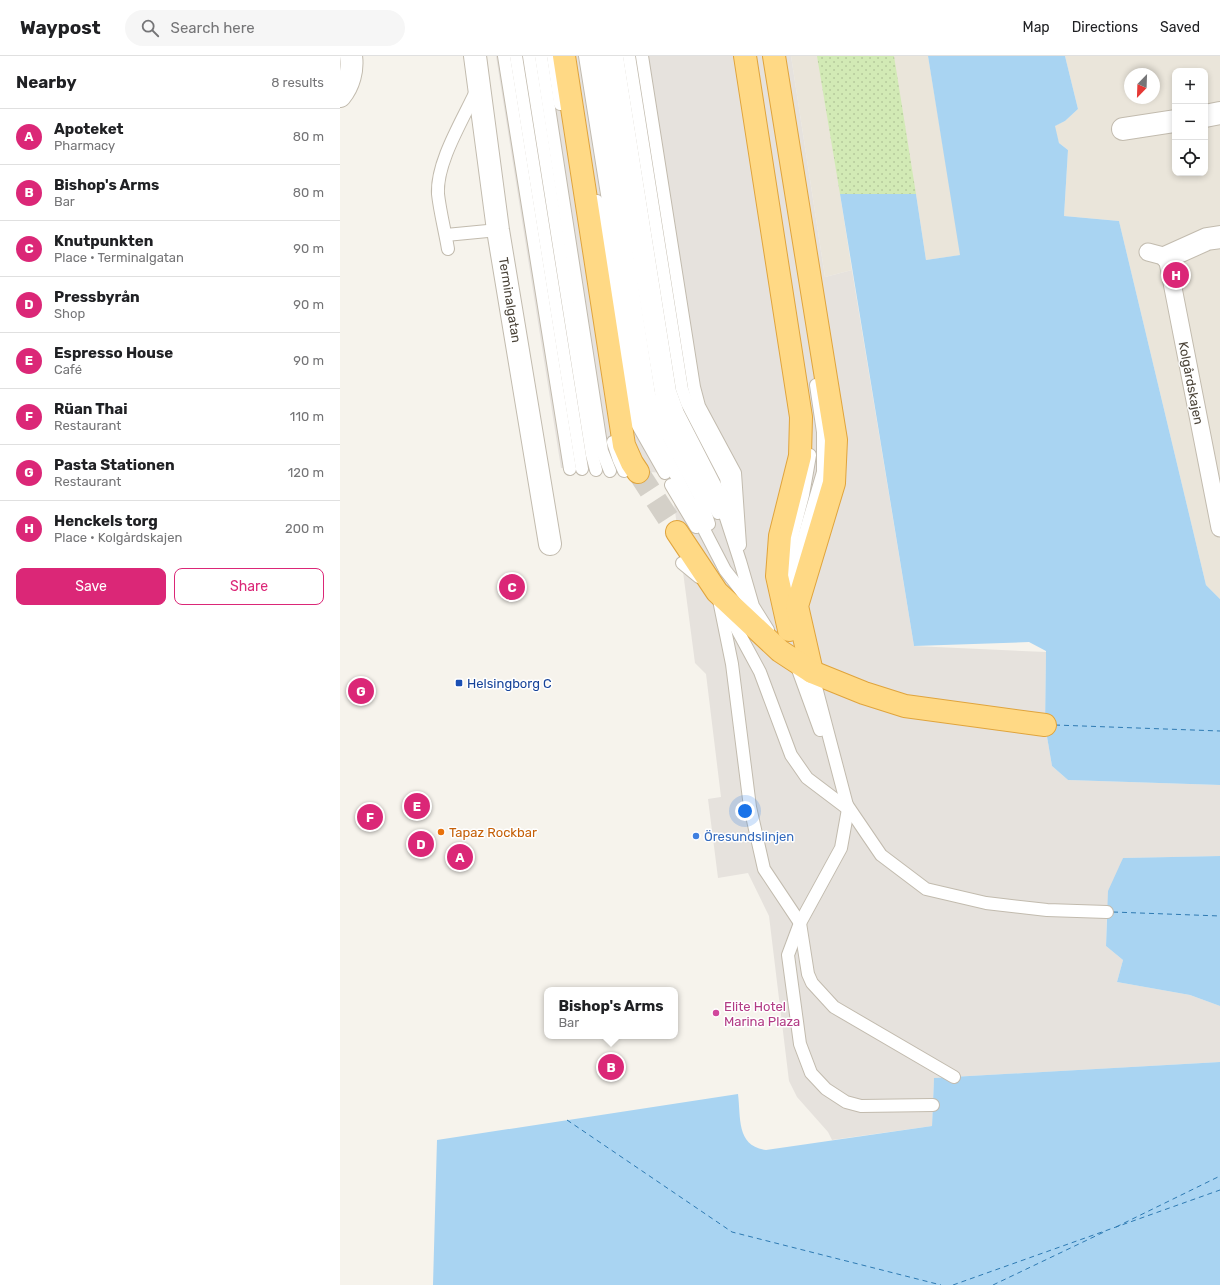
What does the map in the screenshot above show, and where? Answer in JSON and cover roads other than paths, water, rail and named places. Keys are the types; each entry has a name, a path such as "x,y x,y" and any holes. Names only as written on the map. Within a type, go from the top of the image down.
{"highway":[{"path":"564,56 624,445 632,463 631,472"},
{"path":"745,56 801,417 800,456 780,536 777,576 796,662"},
{"path":"774,56 836,440 834,483 797,606 796,662"},
{"path":"679,541 717,592 796,662 864,693 905,706 1045,725"}],"street":[{"path":"340,96 348,82 351,72 351,56"},
{"name":"Terminalgatan","path":"475,56 480,84 489,230 550,544"},
{"path":"1208,115 1220,113"},
{"path":"1123,129 1172,121"},
{"path":"1157,255 1207,239 1220,237"},
{"name":"Kolgårdskajen","path":"1157,255 1220,528"}],"lane":[{"path":"504,56 576,469 516,56"},
{"path":"529,56 592,455 596,470"},
{"path":"541,56 602,451 610,471"},
{"path":"553,56 614,448 631,472"},
{"path":"574,56 629,397 636,422 665,473"},
{"path":"585,56 639,395 644,414 725,570"},
{"path":"596,56 649,393 654,410 700,497 725,570"},
{"path":"606,56 663,405 708,492 740,561"},
{"path":"617,56 670,391 678,413 716,487 753,606"},
{"path":"629,56 682,389 686,403 726,478 740,561"},
{"path":"642,56 694,387 699,406 735,473 740,561"},
{"path":"754,56 806,408 810,450 803,495 790,545 792,581 797,606"},
{"path":"765,56 823,432 823,472 792,581"},
{"path":"448,249 438,194 439,182 454,138 480,84"},
{"path":"446,235 489,230"},
{"path":"671,485 684,508 725,570 796,662 848,809 881,855 926,889 986,903 1047,910 1107,912"},
{"path":"682,568 717,592 760,672 791,755 807,778 848,809"},
{"path":"717,592 732,664 750,808 764,869 800,923 808,974 812,983 821,995 834,1007 954,1077"},
{"path":"796,662 848,809 841,848 800,923 788,956 800,1044 812,1073 826,1089 846,1102 861,1106 933,1105"}],"water":[{"path":"928,56 1065,56 1078,109 1065,121 1055,126 1059,143 1068,150 1064,216 1119,221 1206,585 1220,599 1220,785 1068,780 1052,766 1045,725 1046,651 1029,642 914,646 840,194 916,194 926,260 960,255"},
{"path":"1220,856 1220,1006 1190,995 1117,982 1123,960 1106,946 1108,891 1123,858"},
{"path":"1220,1062 1220,1285 433,1285 437,1140 738,1094 740,1121 745,1137 749,1143 766,1150 932,1126 934,1078"}],"tunnel":[{"path":"638,472 677,532"}],"place":[{"name":"Henckels torg","path":"1176,275"},
{"name":"Knutpunkten","path":"512,587"},
{"name":"Helsingborg C","path":"459,683"},
{"name":"Pasta Stationen","path":"361,691"},
{"name":"Espresso House","path":"417,806"},
{"name":"Rüan Thai","path":"370,817"},
{"name":"Tapaz Rockbar","path":"441,832"},
{"name":"Öresundslinjen","path":"696,836"},
{"name":"Pressbyrån","path":"421,844"},
{"name":"Apoteket","path":"460,857"},
{"name":"Elite Hotel Marina Plaza","path":"716,1013"},
{"name":"Bishop's Arms","path":"611,1067"}]}
